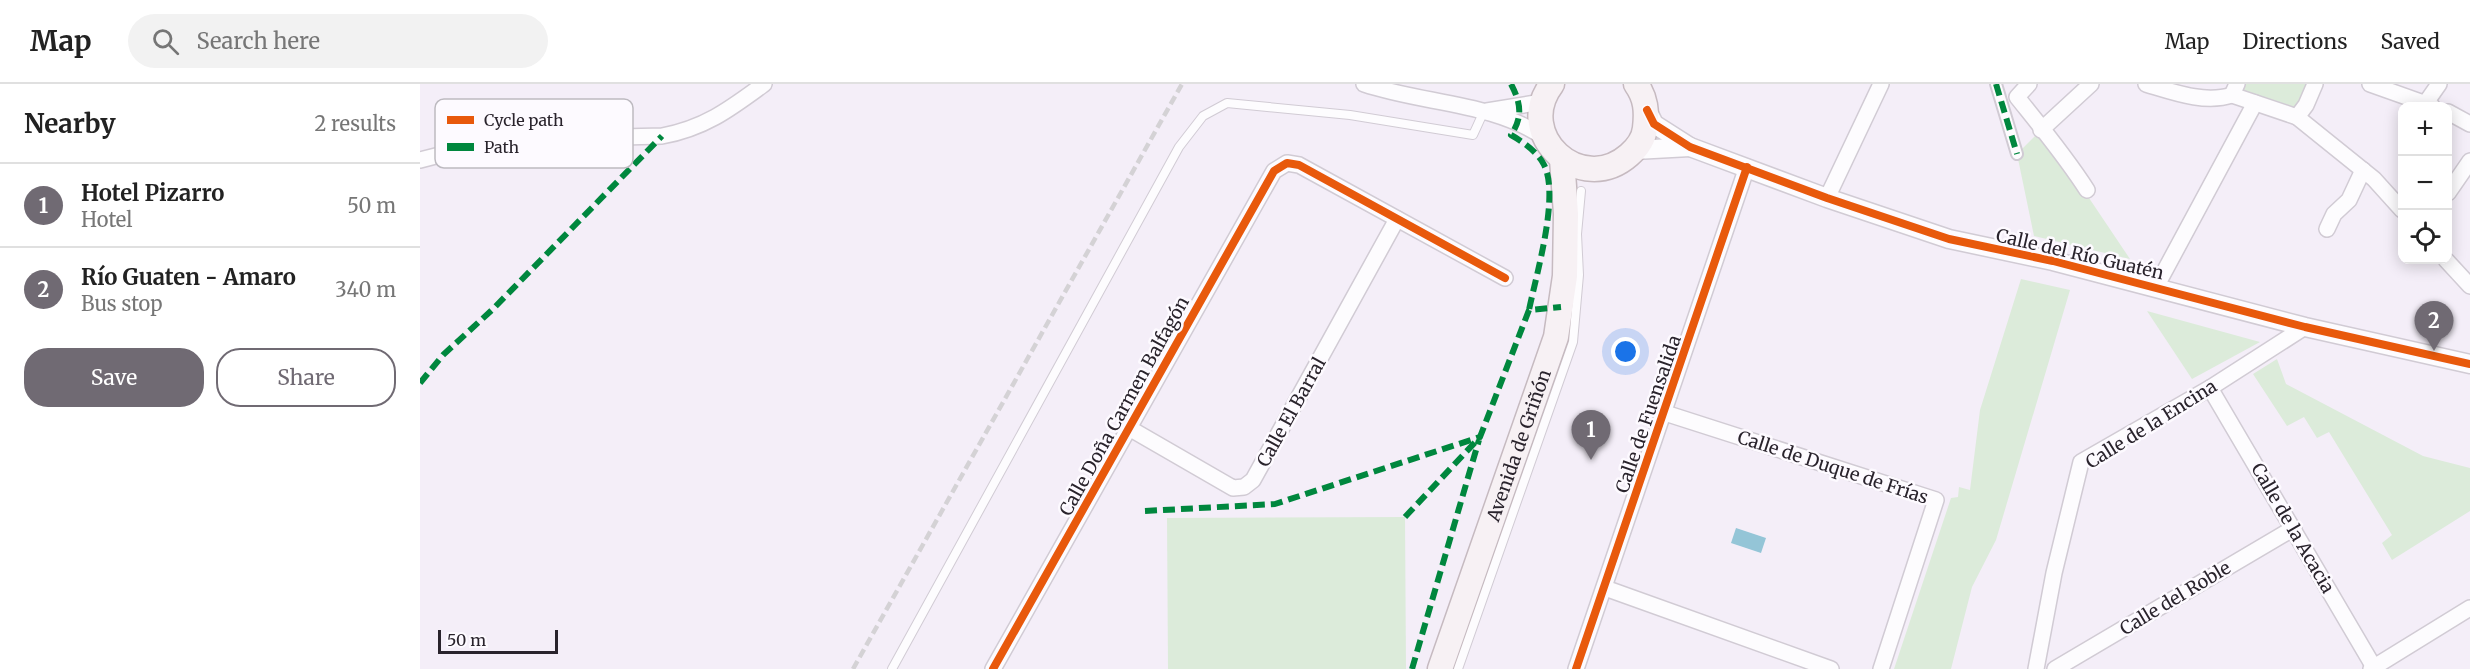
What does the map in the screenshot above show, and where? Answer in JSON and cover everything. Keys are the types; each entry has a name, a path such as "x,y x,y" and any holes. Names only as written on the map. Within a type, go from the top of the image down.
{"main road":[{"path":"1566,214 1584,185 1604,169 1621,162 1635,150 1645,133 1647,110 1642,92 1636,84"},
{"path":"1547,93 1540,121 1545,138 1562,159 1578,168 1604,169"},
{"name":"Avenida de Griñón","path":"1440,669 1556,338 1564,276 1566,214 1562,159"}],"street":[{"path":"633,137 662,136 707,123 764,84"},
{"path":"1364,84 1384,91 1484,111 1529,127 1545,138"},
{"path":"1827,198 1881,84"},
{"path":"1996,84 2017,154"},
{"path":"2029,84 2017,97 2041,130 2069,162 2087,190"},
{"path":"2041,130 2091,84"},
{"path":"2146,84 2182,94 2219,99 2235,89 2255,103 2297,117 2374,179 2398,205"},
{"path":"2297,117 2306,105 2315,84"},
{"path":"2370,84 2420,102"},
{"path":"2430,102 2439,84"},
{"path":"1484,111 1547,93"},
{"path":"2156,287 2255,103"},
{"path":"1647,110 1654,124 1690,147"},
{"path":"2452,114 2470,124"},
{"path":"1635,150 1690,147"},
{"name":"Calle del Río Guatén","path":"1690,147 1827,198 1949,239 2053,261 2305,327 2470,364"},
{"path":"420,160 435,157"},
{"path":"2452,187 2470,161"},
{"name":"Calle Doña Carmen Balfagón","path":"993,669 1274,171 1287,163 1299,165 1397,219"},
{"name":"Calle de Fuensalida","path":"1576,669 1747,167"},
{"path":"2327,229 2334,214 2349,200 2363,170"},
{"path":"1397,219 1505,278"},
{"name":"Calle El Barral","path":"1129,428 1233,488 1244,487 1253,480 1397,219"},
{"path":"2450,264 2470,286"},
{"name":"Calle de la Encina","path":"2036,669 2054,573 2081,462 2210,388 2305,327"},
{"name":"Calle de la Acacia","path":"2210,388 2294,528 2373,668"},
{"name":"Calle de Duque de Frías","path":"1665,413 1936,500 1881,669"},
{"name":"Calle del Roble","path":"2055,669 2294,528"},
{"path":"1605,588 1831,669"},
{"path":"2373,668 2470,608"}],"lane":[{"path":"892,669 1179,147 1203,116 1227,103 1274,106 1350,115 1473,135 1484,111"},
{"path":"1458,669 1573,342 1579,275 1577,234 1581,191"}],"green space":[{"path":"2237,84 2315,84 2297,117 2247,99"},
{"path":"2041,130 2069,162 2089,198 2130,259 2034,236 2017,154"},
{"path":"2021,279 2070,290 1996,540 1972,587 1951,669 1894,669 1951,498 1958,497 1959,487 1970,490 1980,410"},
{"path":"2147,311 2260,342 2192,379"},
{"path":"2277,359 2286,384 2423,456 2470,468 2470,511 2392,560 2382,543 2392,535 2329,432 2317,438 2304,417 2287,426 2253,374"},
{"path":"1405,517 1406,669 1168,669 1167,518"}],"water":[{"path":"1736,528 1766,538 1761,553 1731,543"}],"railway":[{"path":"853,669 1182,84"}],"marked path":[{"path":"1511,84 1519,104 1519,116 1511,135 1529,147 1540,159 1548,176 1549,194 1545,235 1529,310"},
{"path":"1996,84 2017,154"},
{"path":"633,166 662,136"},
{"path":"420,383 443,355 493,309 631,168"},
{"path":"1405,517 1480,437 1529,310 1561,307"},
{"path":"1145,511 1275,504 1480,437"},
{"path":"1412,669 1479,440"}],"cycle path":[{"path":"1647,110 1654,124 1690,147 1827,198 1949,239 2053,261 2305,327 2470,364"},
{"path":"993,669 1274,171 1287,163 1299,165 1505,278"},
{"path":"1576,669 1747,167"}],"place":[{"name":"Río Guaten - Amaro","path":"2434,351"},
{"name":"Hotel Pizarro","path":"1591,460"}]}
